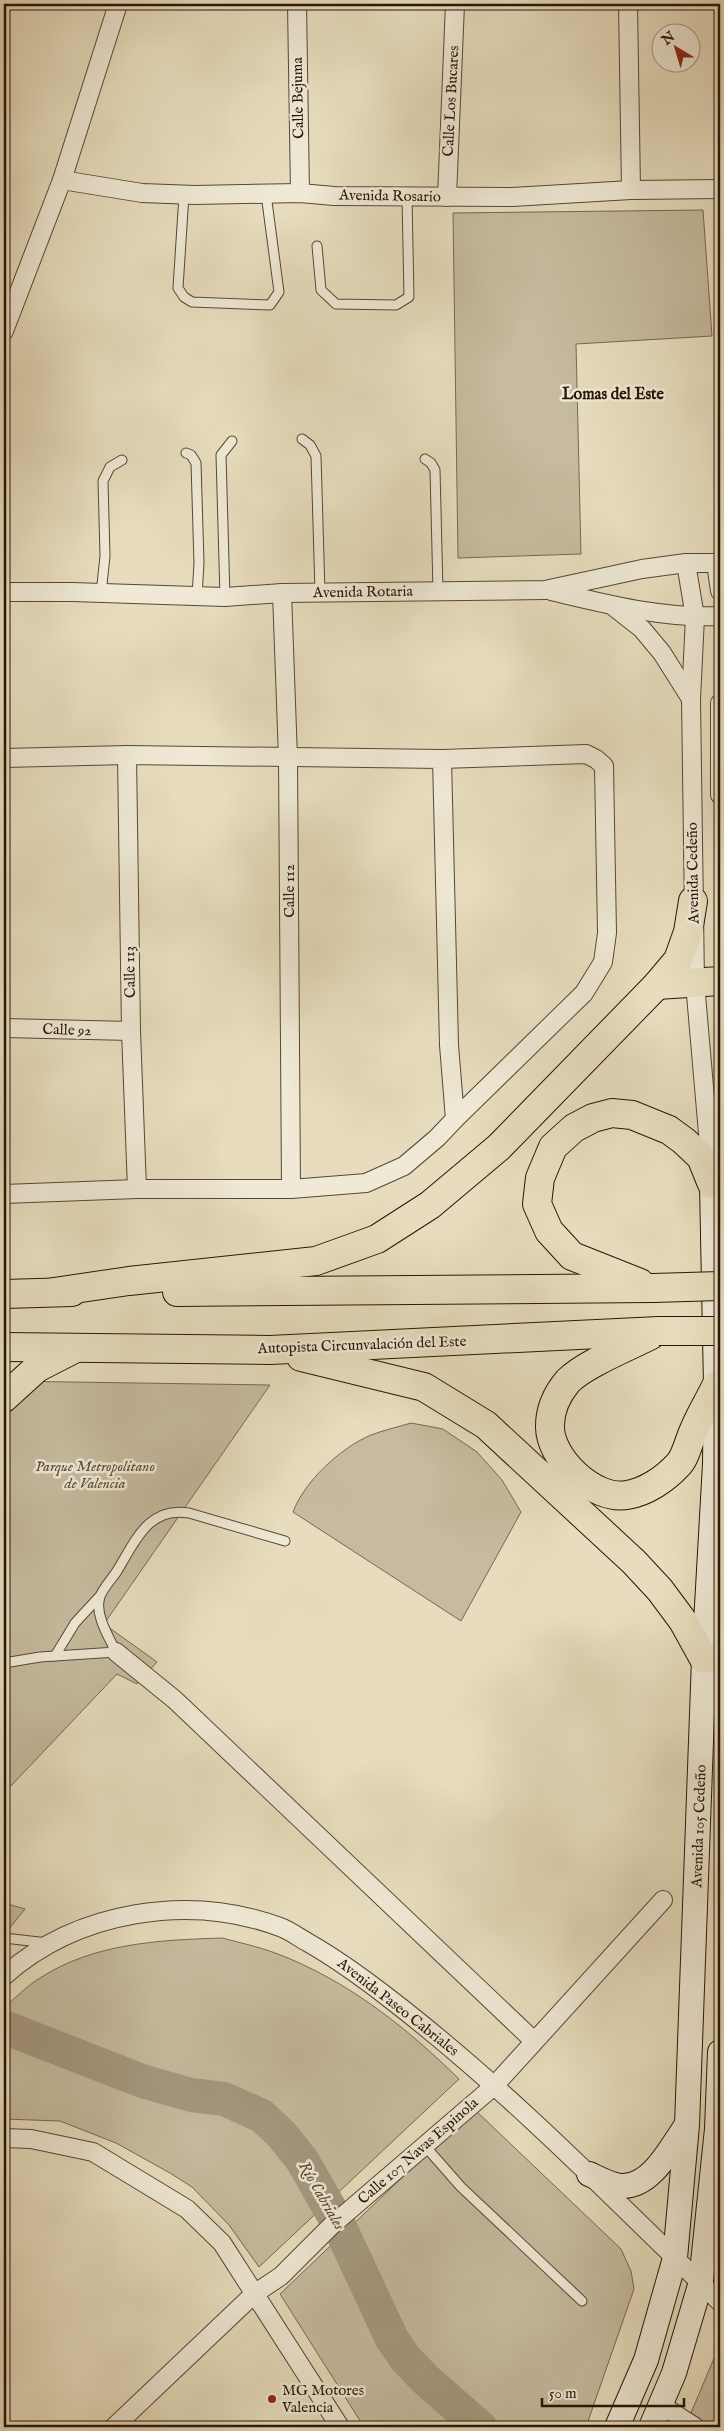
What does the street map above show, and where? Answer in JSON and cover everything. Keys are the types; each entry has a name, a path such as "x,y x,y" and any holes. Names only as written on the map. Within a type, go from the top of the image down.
{"highway":[{"path":"54,1292 129,1281 316,1261 377,1239 430,1205 499,1147 657,985 678,960 688,932 693,901"},
{"path":"657,985 708,982"},
{"path":"653,1288 572,1256 549,1231 537,1204 540,1178 553,1147 574,1128 593,1118 612,1113 632,1115 669,1130 684,1141 701,1157 712,1184"},
{"path":"4,1294 720,1286"},
{"path":"659,1331 582,1371 569,1380 554,1400 549,1427 562,1459 579,1479 598,1490 625,1496 646,1489 680,1463 716,1386"},
{"name":"Autopista Circunvalación del Este","path":"4,1347 270,1350 659,1331 720,1331"},
{"path":"4,1398 37,1368 76,1348"},
{"path":"270,1350 424,1387 486,1425 634,1562 660,1590 683,1621 704,1659"}],"main road":[{"name":"Avenida 105 Cedeño","path":"617,2427 646,2360 675,2258 687,2125 704,1659 716,1464 712,1184"},
{"path":"651,2427 674,2373 701,2282 717,2129 720,2052"},
{"path":"589,2174 622,2186 643,2180 660,2163 687,2125"}],"street":[{"path":"4,331 62,180 118,4"},
{"name":"Calle Bejuma","path":"297,4 300,193"},
{"name":"Calle Los Bucares","path":"447,197 455,4"},
{"path":"628,4 631,190"},
{"name":"Avenida Rosario","path":"62,180 142,193 184,194 300,193 408,197 512,197 631,190 720,189"},
{"name":"Avenida Rotaria","path":"4,592 225,597 320,592 545,590 642,569 686,563 718,563"},
{"name":"Avenida Cedeño","path":"686,563 695,617 691,699 693,901 708,982 712,1184"},
{"path":"718,563 720,591"},
{"path":"545,590 611,605 695,617 720,616"},
{"name":"Calle 112","path":"282,593 288,758 292,1189"},
{"path":"611,605 647,635 662,653 691,699"},
{"path":"720,703 720,795"},
{"path":"4,758 127,755 442,759 586,754 596,758 604,766 607,933 603,962 584,993 437,1138 404,1166 366,1183 292,1189 137,1189 4,1194"},
{"name":"Calle 113","path":"127,755 131,1031 137,1189"},
{"path":"442,759 448,1045 455,1119"},
{"name":"Calle 92","path":"4,1028 131,1031"},
{"path":"116,1652 175,1700 534,2041"},
{"name":"Calle 107 Navas Espinola","path":"114,2427 254,2294 281,2276 331,2226 494,2086 663,1900"},
{"name":"Avenida Paseo Cabriales","path":"4,1976 18,1964 50,1943 93,1924 142,1913 180,1909 230,1914 281,1927 342,1962 418,2020 494,2086 589,2174 720,2302"},
{"path":"4,2138 31,2139 93,2152 187,2209 222,2243 340,2427"},
{"path":"661,2405 695,2427"}],"lane":[{"path":"184,194 178,288 184,297 192,302 270,305 279,292 266,194"},
{"path":"317,246 321,290 336,304 396,305 403,303 409,297 408,197"},
{"path":"302,439 310,445 316,456 320,592"},
{"path":"225,597 221,455 232,441"},
{"path":"186,453 191,455 196,463 199,563 197,596"},
{"path":"425,459 431,463 435,470 438,590"},
{"path":"101,594 105,556 103,481 110,467 122,460"},
{"path":"54,1656 75,1623 99,1597 146,1524 163,1515 176,1511 189,1513 285,1541"},
{"path":"4,1663 54,1656 116,1652 102,1622 99,1597"},
{"path":"4,1938 50,1943"},
{"path":"425,2146 461,2187 582,2301"}],"green space":[{"path":"703,210 712,336 576,344 581,554 458,558 453,213"},
{"name":"Parque Metropolitano de Valencia","path":"4,1381 270,1385 104,1624 157,1662 137,1684 117,1674 9,1788 4,1797"},
{"path":"411,1423 443,1429 477,1452 502,1480 521,1512 461,1621 293,1512 305,1489 314,1478 347,1448 371,1435"},
{"path":"4,1903 25,1909 4,1935"},
{"path":"222,1938 278,1954 304,1965 352,1992 375,2007 418,2041 459,2079 259,2267 229,2225 192,2187 170,2173 116,2143 60,2121 4,2119 4,2008 26,1988 61,1966 105,1950 151,1942"},
{"path":"474,2109 621,2249 631,2271 634,2289 586,2427 364,2427 280,2294"},
{"path":"718,2349 720,2350 720,2427 685,2427"}],"waterway":[{"name":"Río Cabriales","path":"4,2027 142,2081 191,2095 224,2099 262,2116 282,2135 302,2160 338,2223 392,2339 405,2358 425,2379 480,2427"}],"place":[{"name":"MG Motores Valencia","path":"272,2399"}],"district":[{"name":"Lomas del Este","path":"613,395"}]}
